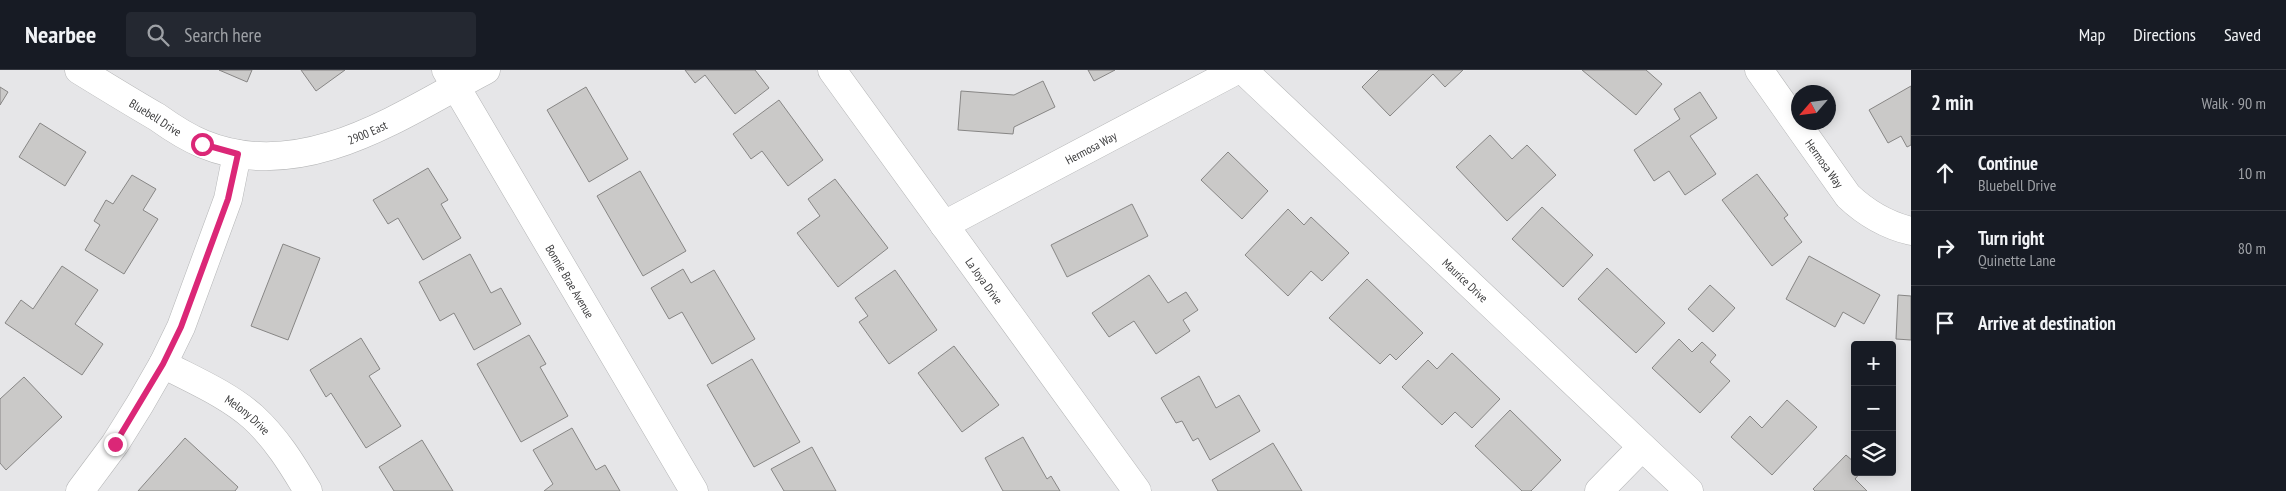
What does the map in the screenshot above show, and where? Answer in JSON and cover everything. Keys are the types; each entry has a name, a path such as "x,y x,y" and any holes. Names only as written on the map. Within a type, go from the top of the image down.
{"street":[{"name":"Bluebell Drive","path":"78,70 202,144 238,154"},
{"name":"2900 East","path":"238,154 276,158 297,155 361,136 451,78 486,70"},
{"name":"La Joya Drive","path":"832,70 1138,491"},
{"name":"Hermosa Way","path":"944,225 1237,70"},
{"name":"Maurice Drive","path":"1243,70 1689,491"},
{"name":"Hermosa Way","path":"1758,70 1848,196 1877,219 1895,227 1911,231"},
{"name":"Bonnie Brae Avenue","path":"451,78 694,491"},
{"path":"80,491 115,444 163,364 181,327 228,199 238,154"},
{"name":"Melony Drive","path":"163,364 211,389 252,417 282,449 308,491"},
{"path":"1600,491 1642,447"}],"building":[{"path":"219,70 252,70 247,82"},
{"path":"301,70 345,70 316,91"},
{"path":"685,70 755,70 769,88 735,114 705,75 695,83"},
{"path":"1088,70 1115,70 1094,81"},
{"path":"1379,70 1463,70 1445,87 1433,74 1390,116 1362,87"},
{"path":"1582,70 1646,70 1662,84 1636,115"},
{"path":"1043,81 1055,107 1014,127 1013,134 958,130 961,91 1014,95"},
{"path":"1911,86 1911,145 1907,147 1901,136 1888,143 1869,110"},
{"path":"0,87 8,92 0,105"},
{"path":"586,87 628,159 589,182 547,110"},
{"path":"1700,92 1717,118 1690,136 1716,174 1685,195 1669,171 1654,181 1634,150 1680,119 1674,109"},
{"path":"779,100 823,160 788,186 762,151 751,159 733,134"},
{"path":"40,123 86,152 65,186 19,157"},
{"path":"1490,135 1512,159 1527,145 1556,175 1507,221 1456,167"},
{"path":"1228,152 1268,191 1242,219 1201,180"},
{"path":"428,168 448,200 441,204 461,238 423,260 398,218 388,224 373,200"},
{"path":"640,171 686,251 643,276 597,196"},
{"path":"1757,174 1788,215 1784,218 1802,242 1772,266 1722,200"},
{"path":"132,175 156,189 143,210 158,219 124,274 85,250 100,225 94,221 106,200 113,204"},
{"path":"835,179 888,248 838,287 797,233 820,216 808,199"},
{"path":"1132,204 1148,236 1067,277 1051,245"},
{"path":"1542,207 1593,255 1563,287 1512,239"},
{"path":"1288,209 1304,225 1311,217 1349,253 1322,281 1311,271 1288,296 1245,255"},
{"path":"283,244 320,258 288,340 251,326"},
{"path":"470,254 491,293 501,288 521,324 474,350 454,313 440,321 419,282"},
{"path":"1809,256 1880,295 1864,324 1843,312 1835,327 1786,299"},
{"path":"62,266 98,290 75,324 103,344 82,375 5,323 21,300 33,309"},
{"path":"1607,268 1665,323 1636,353 1578,299"},
{"path":"683,269 691,283 714,270 755,339 712,364 682,312 669,319 651,288"},
{"path":"895,270 937,330 889,364 859,322 868,316 855,298"},
{"path":"1149,275 1168,303 1186,292 1198,310 1183,320 1190,331 1156,354 1134,321 1109,337 1092,313"},
{"path":"1367,279 1423,333 1396,360 1390,354 1380,364 1329,318"},
{"path":"1710,285 1735,308 1713,332 1688,309"},
{"path":"1898,295 1911,296 1911,340 1896,339"},
{"path":"529,335 546,364 540,367 568,416 521,442 477,364"},
{"path":"361,338 380,369 369,376 401,426 366,448 331,393 326,397 310,370"},
{"path":"1679,339 1692,352 1702,342 1716,355 1710,362 1730,381 1700,413 1652,368"},
{"path":"954,346 999,405 962,432 918,373"},
{"path":"1452,353 1500,399 1472,428 1455,412 1442,425 1402,387 1428,360 1437,369"},
{"path":"752,359 800,442 754,467 707,385"},
{"path":"1199,376 1216,408 1239,395 1260,431 1210,460 1198,438 1193,441 1182,421 1176,423 1161,398"},
{"path":"24,377 62,417 6,470 0,463 0,399"},
{"path":"1787,400 1817,427 1772,475 1731,437 1750,416 1762,428"},
{"path":"1510,410 1561,460 1531,491 1522,491 1475,446"},
{"path":"572,428 596,470 605,465 620,491 544,491 553,484 533,450"},
{"path":"1023,437 1047,479 1051,476 1060,491 1003,491 985,458"},
{"path":"185,438 238,487 235,491 138,491"},
{"path":"422,440 453,491 394,491 379,467"},
{"path":"1273,443 1302,491 1218,491 1212,480"},
{"path":"812,447 836,491 784,491 771,469"},
{"path":"1846,455 1851,459 1851,476 1858,476 1855,479 1867,491 1815,491 1813,489"}],"route":[{"path":"115,444 163,364 181,327 228,199 238,154 202,144"}]}
